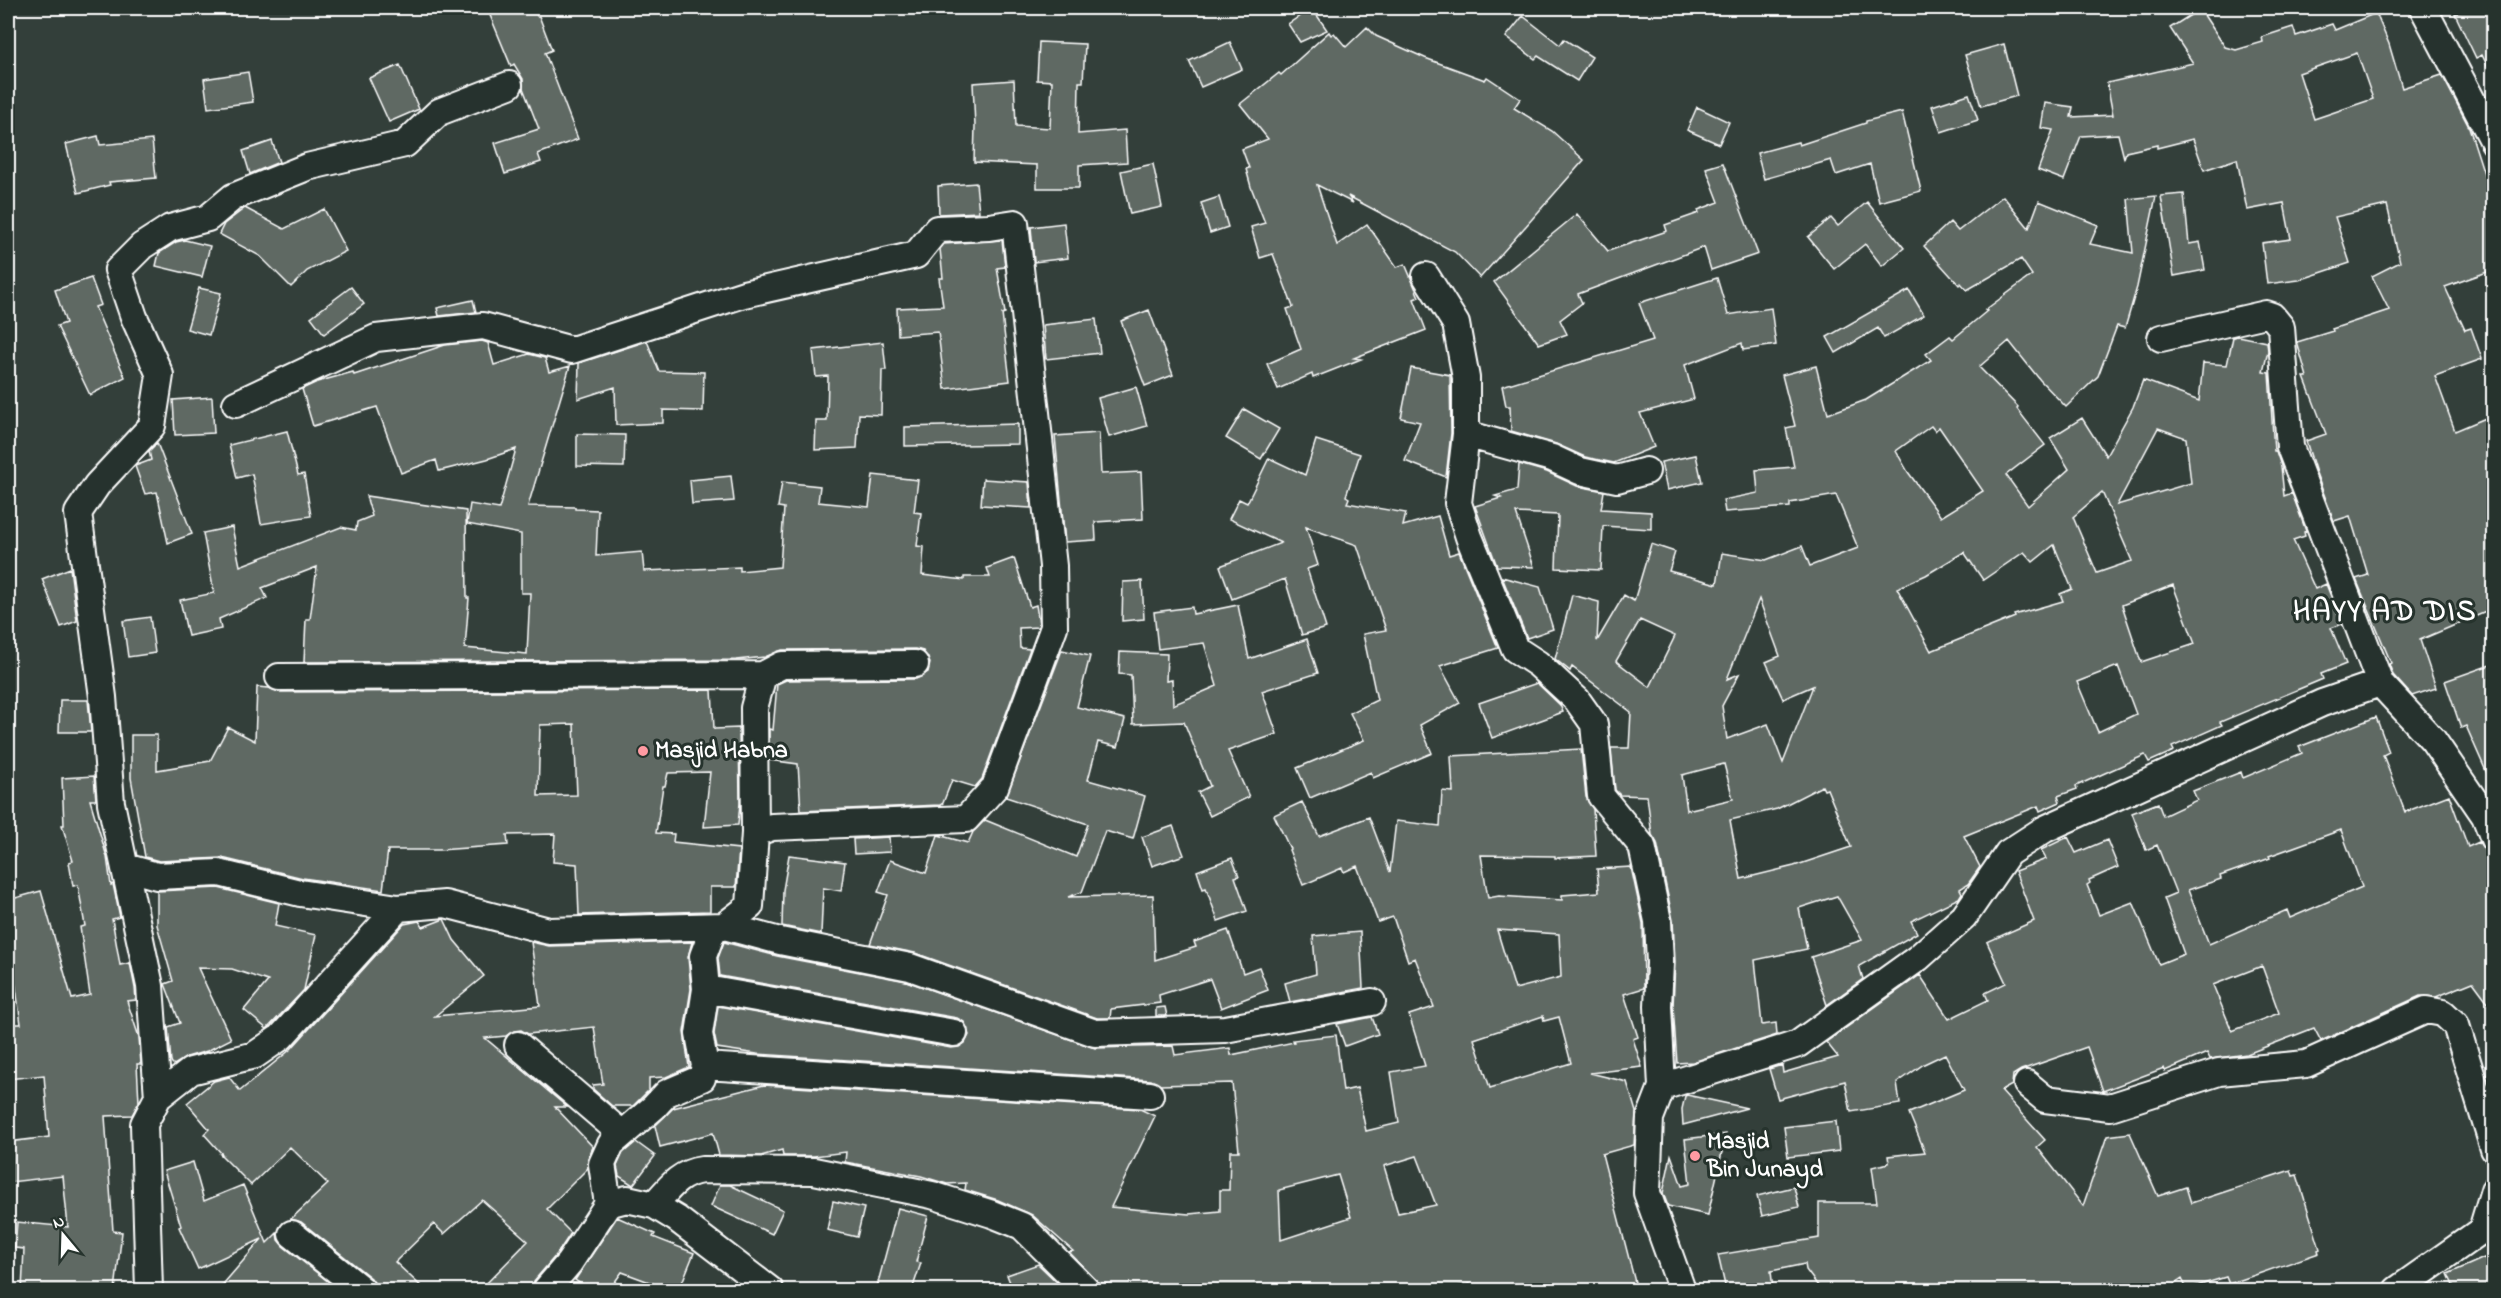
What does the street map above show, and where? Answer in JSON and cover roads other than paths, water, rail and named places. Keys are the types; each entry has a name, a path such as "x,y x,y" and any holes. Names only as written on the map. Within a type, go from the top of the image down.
{"street":[{"path":"2423,8 2493,142"},
{"path":"158,1097 150,986 111,803 103,697 78,513 97,485 152,426 160,375 134,317 117,270 142,246 170,228 208,218 233,197 307,167 405,144 439,112 509,85"},
{"path":"236,404 376,338 483,326 572,350 744,294 916,255 937,229 988,227 1015,223 1053,566 1054,627 995,787 966,819 772,827 755,833"},
{"path":"1426,276 1456,324 1467,378 1466,434 1458,503 1468,537 1515,649 1538,664 1577,700 1594,724 1601,796 1642,846 1658,921 1660,963 1658,1006 1662,1088 1650,1118 1647,1193 1682,1290"},
{"path":"2161,338 2266,314 2272,316 2281,327 2290,447 2380,683 2433,740 2485,816 2493,839"},
{"path":"1466,434 1552,458 1580,471 1617,479 1646,471"},
{"path":"279,677 763,675 782,665 915,664"},
{"path":"608,1204 602,1164 611,1144 667,1093 702,1078 705,1066 699,1034 706,989 703,956 719,926 750,906 755,833 754,708 763,675"},
{"path":"1662,1088 1798,1044 1918,958 1964,917 2008,853 2044,830 2322,703 2380,683"},
{"path":"125,867 157,876 219,873 300,893 398,908 445,904 549,930 719,926 780,941 910,967 1095,1033 1225,1029 1372,1002"},
{"path":"149,1290 144,1124 158,1097 191,1071 255,1055 281,1037 398,908"},
{"path":"706,989 954,1033"},
{"path":"2027,1084 2044,1099 2110,1107 2218,1072 2306,1064 2427,1010 2443,1013 2456,1025 2493,1149"},
{"path":"518,1046 622,1134"},
{"path":"705,1066 1150,1095"},
{"path":"654,1205 680,1176 690,1171 780,1170 825,1173 932,1195 1022,1226 1086,1290"},
{"path":"2397,1290 2482,1230 2493,1190"},
{"path":"546,1290 569,1263 608,1204 627,1199 654,1205 770,1290"},
{"path":"292,1234 362,1290"}],"place":[{"name":"Masjid Habna","path":"643,751"},
{"name":"Masjid Bin Junayd","path":"1695,1156"}],"district":[{"name":"HAYY AD DIS","path":"2385,613"}]}
